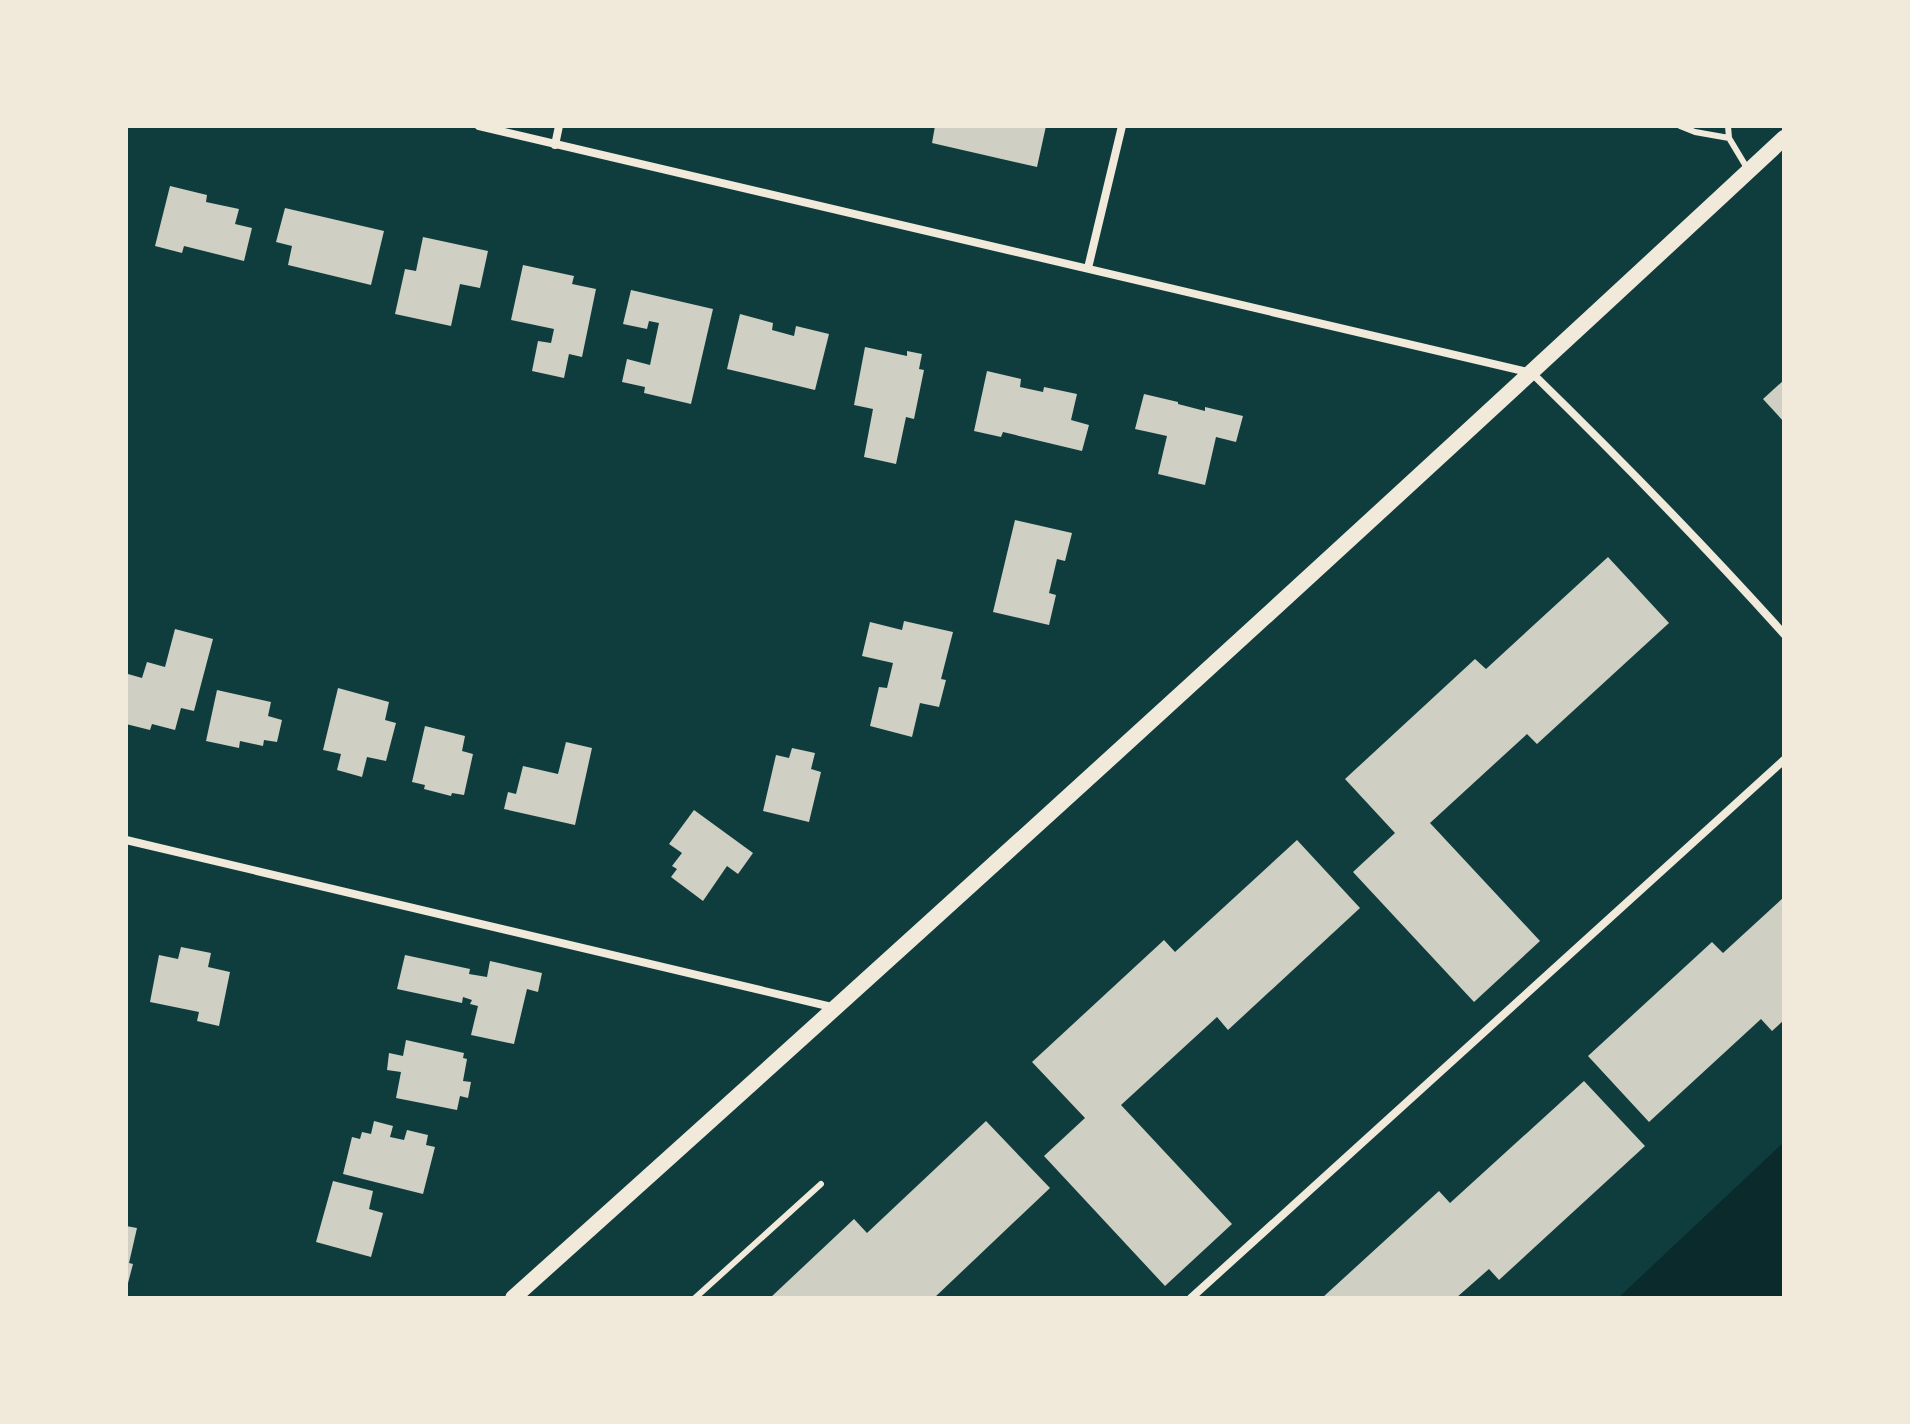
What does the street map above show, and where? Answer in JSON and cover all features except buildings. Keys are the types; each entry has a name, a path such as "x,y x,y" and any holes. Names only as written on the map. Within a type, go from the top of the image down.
{"main road":[{"path":"513,1298 837,1008 1532,373 1784,138"}],"street":[{"path":"479,126 1532,373 1701,543 1784,634"},
{"path":"555,145 559,126"},
{"path":"1088,268 1122,126"},
{"path":"1191,1298 1784,760"},
{"path":"126,840 837,1008"}],"lane":[{"path":"1680,126 1729,138"},
{"path":"1728,126 1729,138 1749,171"},
{"path":"695,1298 821,1184"}],"water":[{"path":"1784,1142 1784,1298 1618,1298"}]}
